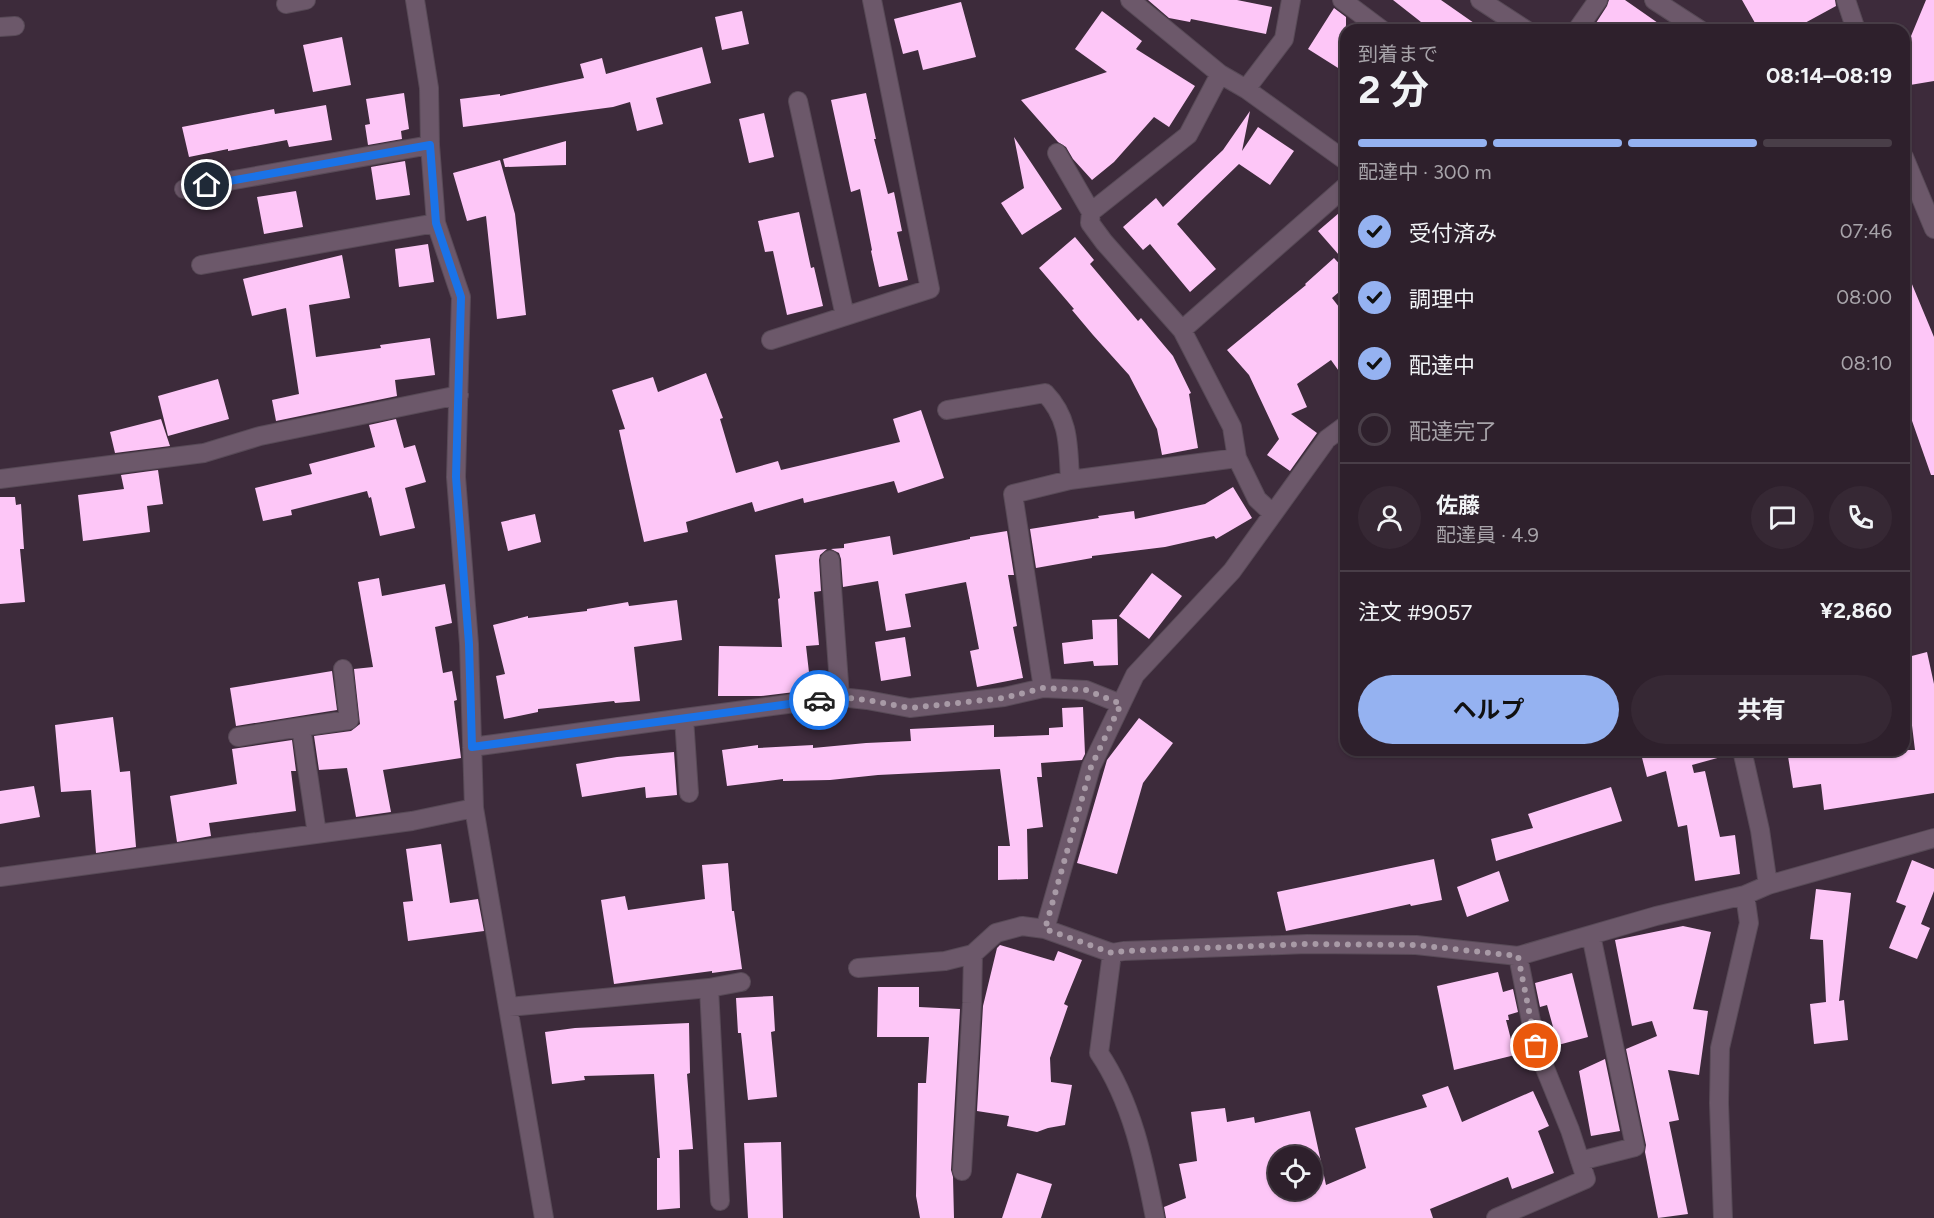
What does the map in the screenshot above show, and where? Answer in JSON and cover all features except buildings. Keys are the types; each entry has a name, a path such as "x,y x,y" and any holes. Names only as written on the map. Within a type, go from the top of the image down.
{"street":[{"path":"286,4 306,0"},
{"path":"415,0 429,88 430,145 436,223 461,297 456,477 469,644 474,808 544,1218"},
{"path":"771,340 930,289 872,0"},
{"path":"1130,0 1220,74 1245,89 1340,157"},
{"path":"1245,89 1284,39 1291,0"},
{"path":"1342,0 1374,24"},
{"path":"1480,0 1517,24"},
{"path":"1581,24 1598,0"},
{"path":"1654,0 1691,24"},
{"path":"1846,0 1855,24"},
{"path":"1091,212 1188,135 1220,74"},
{"path":"798,101 845,316"},
{"path":"184,189 430,145"},
{"path":"1057,153 1091,212 1090,224 1104,243 1182,330 1232,427 1237,458 1257,499 1273,514"},
{"path":"1910,171 1934,229"},
{"path":"1182,330 1340,191"},
{"path":"201,265 436,223"},
{"path":"947,410 1045,393 1056,404 1067,431 1070,480"},
{"path":"0,479 204,453 260,436 459,395"},
{"path":"1045,929 1091,767 1135,675 1232,571 1327,439 1340,429"},
{"path":"1043,688 1013,494 1070,480 1237,458"},
{"path":"831,560 840,697"},
{"path":"238,737 349,720 343,669"},
{"path":"472,747 840,697 910,708 1004,698 1043,688 1086,690 1121,704"},
{"path":"684,718 689,793"},
{"path":"301,727 317,834"},
{"path":"1743,756 1760,830 1768,885"},
{"path":"0,877 412,821 474,808"},
{"path":"858,968 945,961 973,954 996,933 1022,926 1045,929 1112,953 1307,944 1416,945 1518,956 1656,916 1745,895 1768,885 1934,838"},
{"path":"1723,1218 1719,1103 1720,1048 1749,923 1745,895"},
{"path":"1580,1161 1635,1147 1591,935"},
{"path":"1112,953 1100,1053 1125,1098 1146,1174 1155,1218"},
{"path":"962,1171 973,954"},
{"path":"1496,1218 1586,1179 1536,1046 1518,956"},
{"path":"508,1007 708,988 741,982"},
{"path":"708,988 720,1201"}],"way so far":[{"path":"819,700 840,697 910,708 1004,698 1043,688 1086,690 1121,704 1091,767 1045,929 1112,953 1307,944 1416,945 1518,956 1536,1046"}],"route":[{"path":"207,185 430,145 436,223 461,297 456,477 469,644 472,747 819,700"}]}
